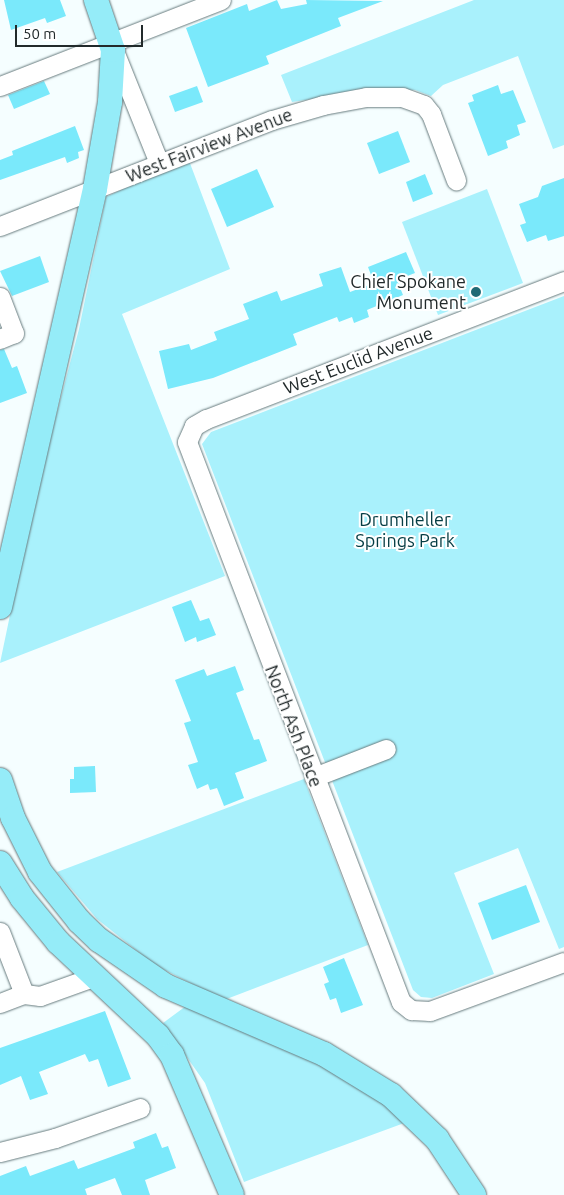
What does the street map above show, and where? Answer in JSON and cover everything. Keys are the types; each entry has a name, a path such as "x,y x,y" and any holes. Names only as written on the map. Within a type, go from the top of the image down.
{"main road":[{"path":"0,607 95,188 110,102 112,43 96,0"},
{"path":"0,780 12,818 40,872 79,921 99,940 166,986 324,1054 391,1096 437,1139 474,1195"},
{"path":"0,863 40,921 158,1036 172,1055 232,1195"}],"street":[{"path":"0,86 221,0"},
{"path":"112,43 159,163"},
{"name":"West Fairview Avenue","path":"0,226 264,122 323,105 379,96 410,98 424,105 431,114 456,180"},
{"name":"West Euclid Avenue","path":"188,438 194,426 206,419 564,281"},
{"path":"0,296 14,333 0,339"},
{"name":"North Ash Place","path":"188,438 188,452 394,990 401,1002 411,1010 436,1010 564,962"},
{"path":"314,777 386,749"},
{"path":"0,932 24,994"},
{"path":"0,1003 24,994 40,996 96,976"},
{"path":"0,1152 55,1138 140,1108"}],"green space":[{"path":"474,0 564,0 564,145 553,149 518,56 443,85 431,96 415,90 374,90 292,102 281,75"},
{"path":"188,158 230,269 122,314 225,576 0,663 34,500 79,329 106,197"},
{"path":"487,189 523,283 438,315 402,222"},
{"name":"Drumheller Springs Park","path":"564,296 564,947 559,949 518,848 454,873 494,974 432,998 421,997 413,990 202,444 211,432"},
{"path":"304,779 368,945 224,1000 155,965 97,919 57,872"},
{"path":"186,1006 323,1065 382,1101 407,1122 244,1182 205,1083 163,1023"}],"building":[{"path":"4,0 60,0 66,16 47,23 45,18 11,30"},
{"path":"277,0 281,9 307,4 306,0 383,1 338,18 341,26 266,56 269,64 208,87 186,28 247,4 249,11"},
{"path":"44,81 50,94 14,109 8,95"},
{"path":"498,85 501,94 513,90 526,122 517,125 520,135 506,141 508,148 488,156 468,103 474,101 472,95"},
{"path":"197,86 203,102 175,112 169,96"},
{"path":"75,126 84,150 78,152 79,158 67,163 65,157 0,180 0,160 13,155 12,151"},
{"path":"398,131 410,162 379,174 367,143"},
{"path":"257,169 274,207 227,227 211,189"},
{"path":"425,174 433,194 413,202 406,182"},
{"path":"564,178 564,236 548,241 546,235 527,242 520,225 526,223 519,204 538,197 542,186"},
{"path":"406,252 415,273 397,280 403,295 367,310 369,317 354,323 352,317 339,322 337,317 293,334 297,345 213,378 168,389 159,351 189,344 191,350 217,340 214,332 249,319 243,304 277,291 281,301 323,286 319,274 341,267 350,292 374,283 368,267"},
{"path":"40,256 49,282 12,296 0,271"},
{"path":"4,349 12,368 17,366 27,393 0,403 0,350"},
{"path":"191,600 200,621 209,618 216,635 197,642 196,637 185,642 172,607"},
{"path":"235,666 244,690 236,693 254,740 259,739 267,761 235,773 244,798 224,806 217,788 210,790 208,784 197,789 188,765 198,762 184,723 191,721 175,680 204,669 207,676"},
{"path":"95,766 96,792 70,793 70,779 74,779 74,767"},
{"path":"526,885 540,922 492,940 478,903"},
{"path":"344,958 363,1005 341,1013 336,998 330,1000 324,984 329,982 323,967"},
{"path":"105,1011 131,1079 108,1087 98,1059 89,1062 85,1054 39,1072 48,1094 30,1100 21,1076 0,1085 0,1048"},
{"path":"156,1133 162,1148 168,1146 176,1168 145,1180 150,1195 122,1195 115,1178 85,1189 87,1195 0,1195 0,1176 26,1166 30,1176 74,1160 78,1169 135,1148 133,1142"}],"place":[{"name":"Chief Spokane Monument","path":"476,292"}]}
